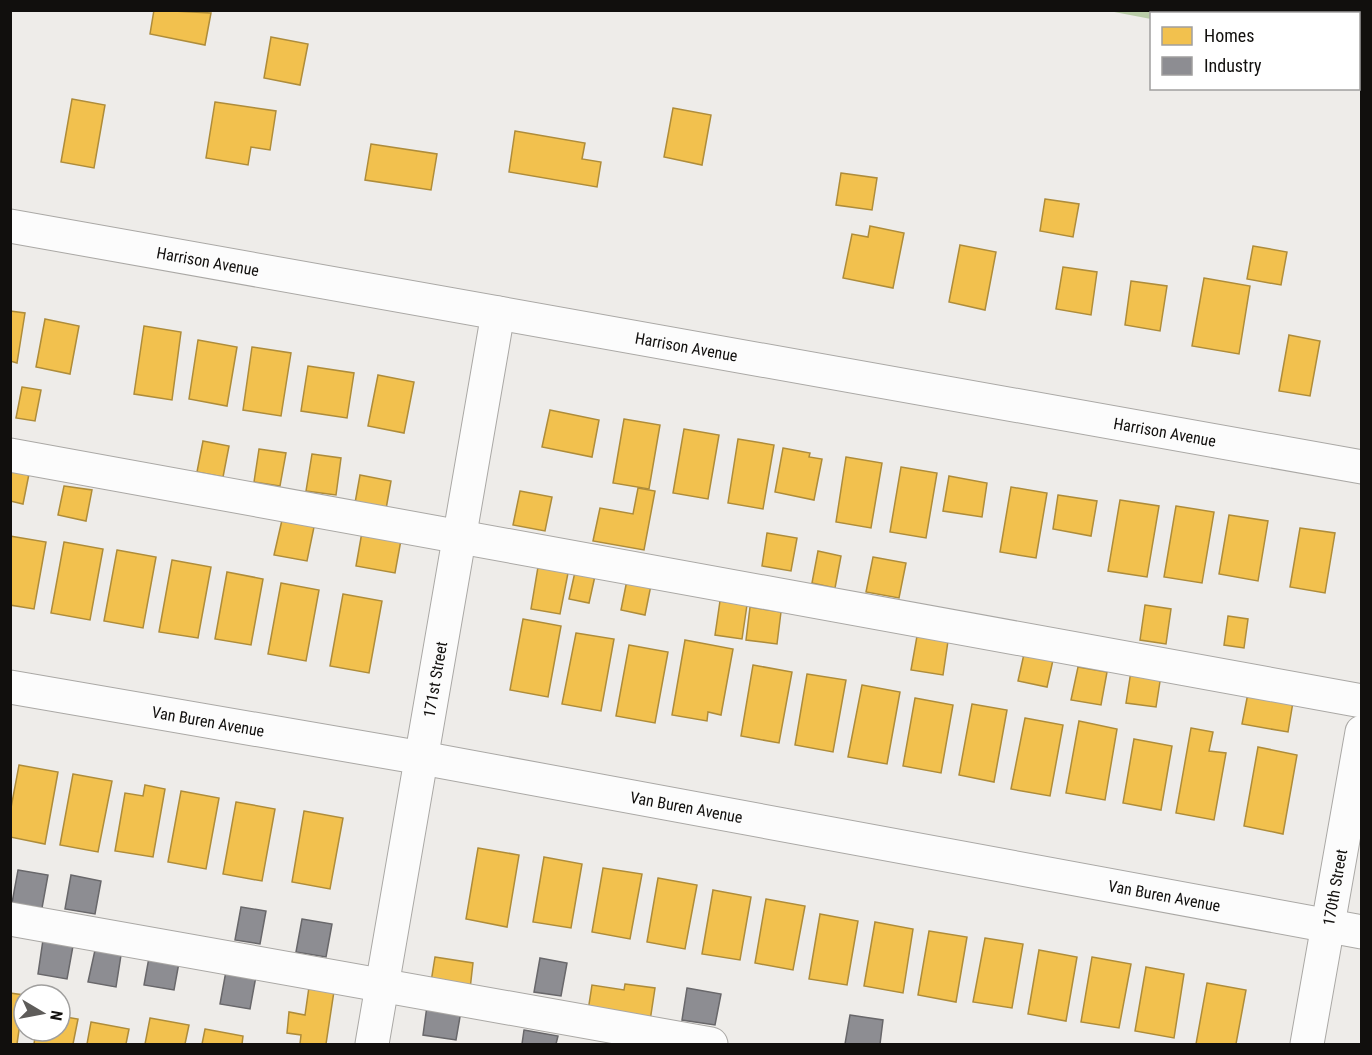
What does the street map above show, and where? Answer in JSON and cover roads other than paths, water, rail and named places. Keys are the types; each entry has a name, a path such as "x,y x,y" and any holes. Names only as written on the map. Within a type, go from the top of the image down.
{"street":[{"name":"Harrison Avenue","path":"10,226 1362,467"},
{"name":"171st Street","path":"372,1044 498,313"},
{"path":"10,455 460,535 1362,701"},
{"name":"Van Buren Avenue","path":"10,687 422,758 1362,932"},
{"name":"170th Street","path":"1307,1044 1362,732"},
{"path":"10,919 711,1044"}]}
